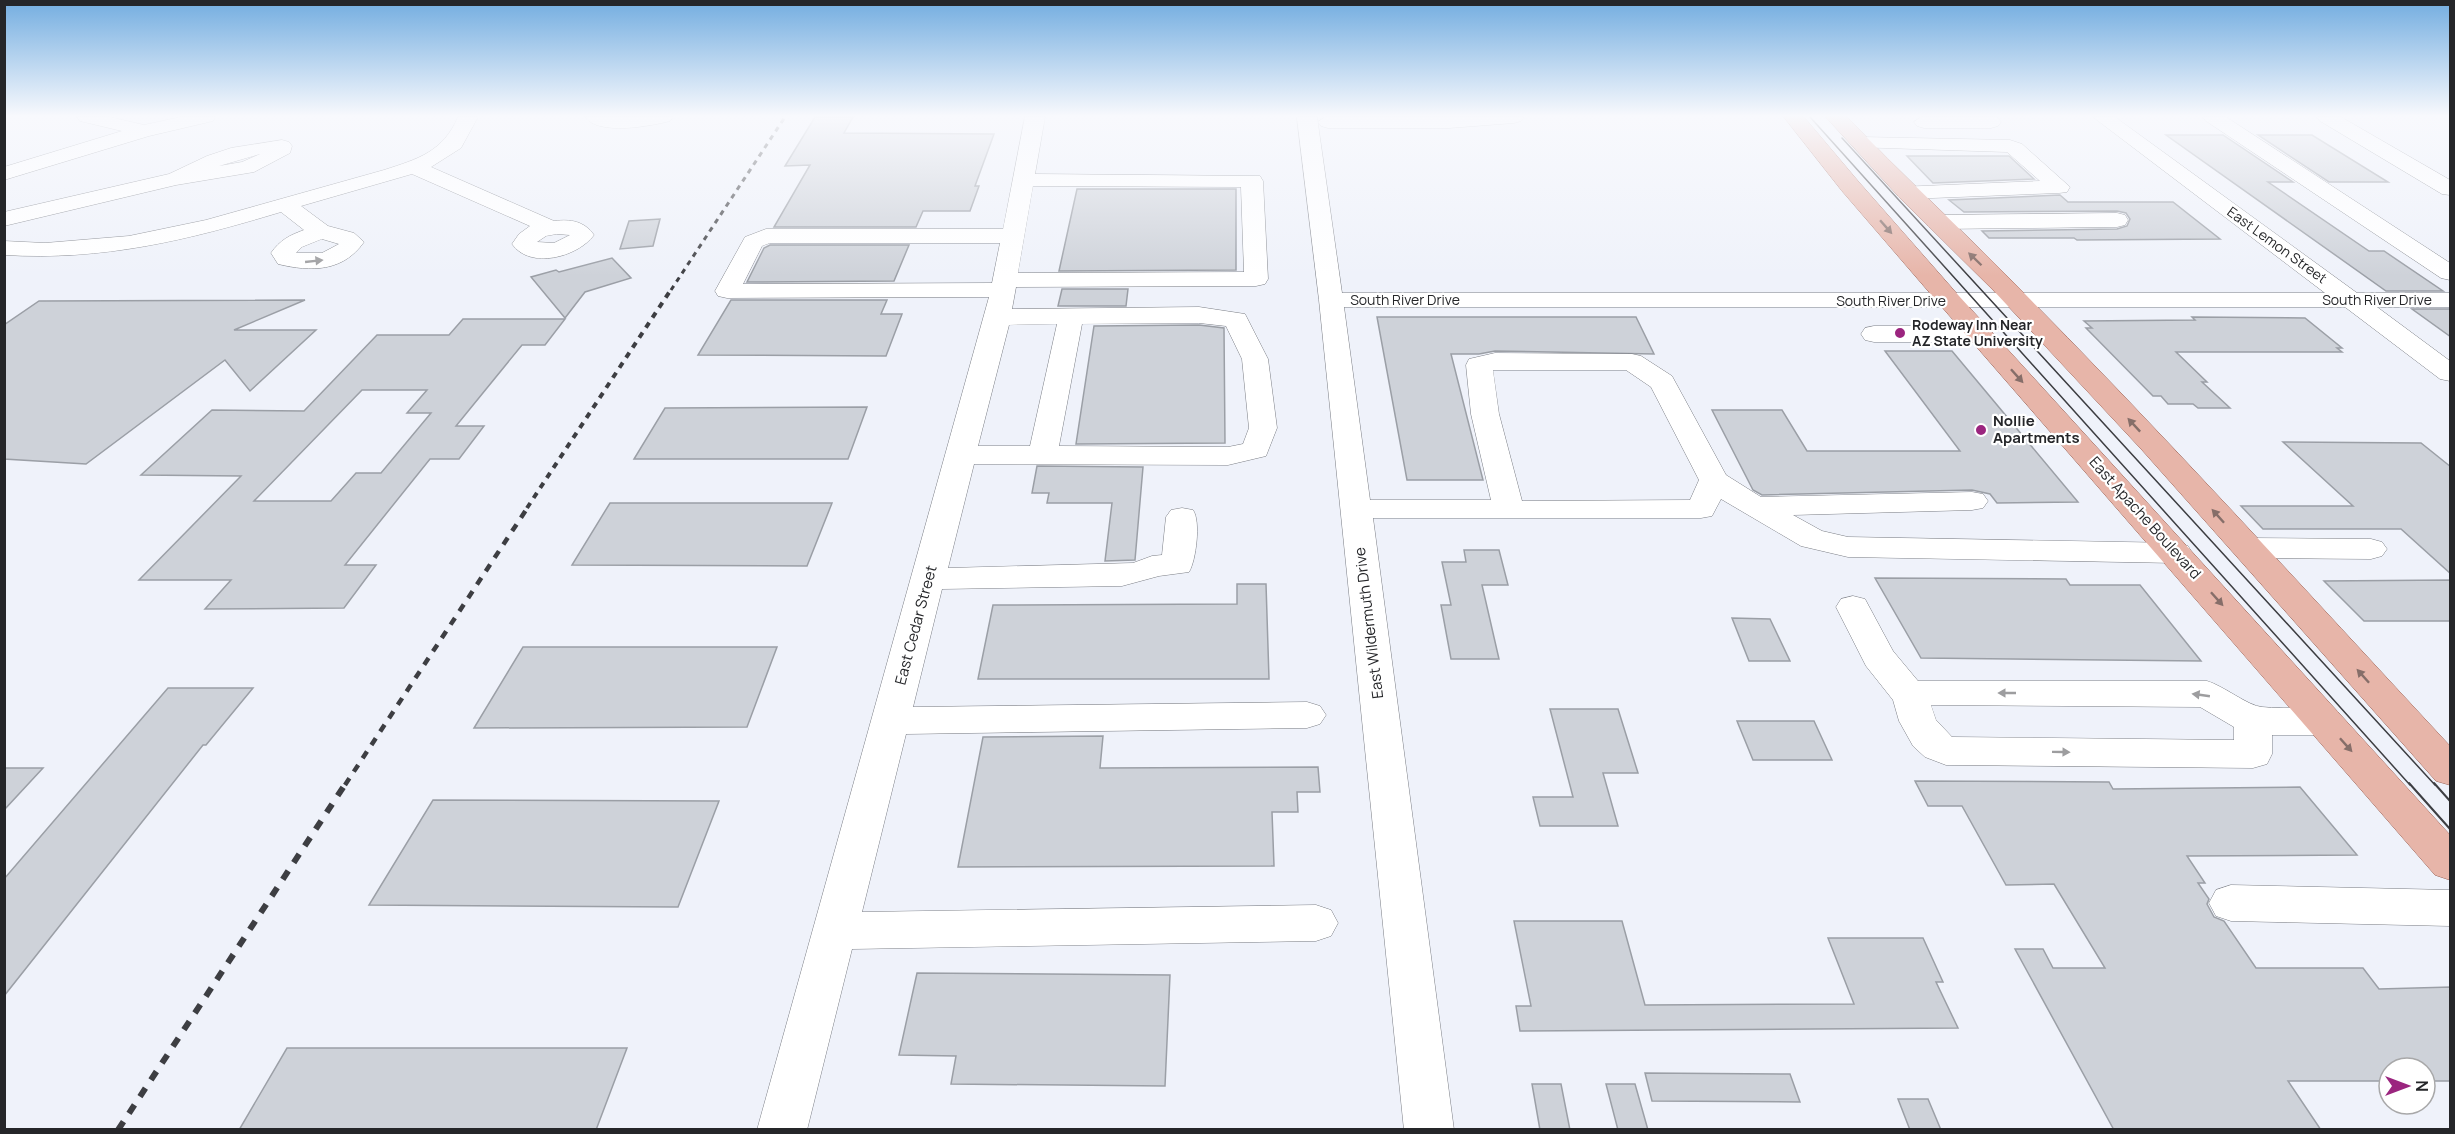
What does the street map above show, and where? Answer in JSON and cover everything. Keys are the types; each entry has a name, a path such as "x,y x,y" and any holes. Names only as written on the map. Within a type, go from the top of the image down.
{"main road":[{"name":"East Apache Boulevard","path":"1837,170 1979,334 2451,863"},
{"path":"1886,170 2016,300 2451,771"}],"street":[{"path":"4,248 73,249 123,244 285,204 403,170"},
{"path":"420,170 552,228"},
{"name":"East Cedar Street","path":"782,1130 1002,296 1025,170"},
{"name":"East Wildermuth Drive","path":"1322,170 1331,300 1429,1130"},
{"path":"1907,192 2059,187 2040,170"},
{"name":"East Lemon Street","path":"2175,170 2451,373"},
{"path":"2294,170 2451,273"},
{"path":"2418,170 2451,189"},
{"path":"4,219 176,179"},
{"path":"1002,296 1256,279 1252,181 1023,180"},
{"path":"285,204 320,231"},
{"path":"1937,222 2117,220"},
{"path":"961,455 1228,456 1256,450 1263,428 1255,359 1236,320 1199,315 1071,316 1002,296 936,263 766,236 753,243 727,291 936,263 1013,236"},
{"name":"South River Drive","path":"1331,300 2451,300"},
{"path":"1043,455 1071,316"},
{"path":"1874,334 1979,334"},
{"path":"1509,510 1485,414 1479,365 1495,361 1632,362 1662,382 1714,480 1755,507 1812,539 1848,547 2176,553"},
{"path":"1356,509 1701,509 1714,480"},
{"path":"1755,507 1972,501"},
{"path":"928,579 1122,575 1141,572 1152,566 1177,565 1182,517"},
{"path":"2247,549 2371,549"},
{"path":"1853,607 1879,657 1911,697 1911,703 1927,737 1937,747 1946,751 2253,754 2253,721"},
{"path":"1911,697 1924,692 2206,694 2253,721 2324,721"},
{"path":"891,721 1307,715"},
{"path":"2231,903 2451,908"},
{"path":"834,931 1316,923"}],"building":[{"path":"807,170 981,170 975,186 979,186 970,211 923,211 916,227 774,227"},
{"path":"1920,170 2024,170 2034,179 1933,183"},
{"path":"2215,170 2275,170 2293,182 2268,182 2369,251 2384,251 2443,291 2386,291"},
{"path":"2311,170 2368,170 2388,182 2329,182"},
{"path":"1077,189 1236,189 1236,270 1059,271"},
{"path":"2060,195 2068,202 2173,202 2220,239 1989,238 1982,231 2117,229 2127,226 2130,219 2126,213 2117,211 1964,212 1949,200"},
{"path":"660,219 653,246 620,249 629,221"},
{"path":"770,245 909,245 894,281 747,282 764,248"},
{"path":"612,258 631,278 585,292 565,318 531,277 556,270 559,272"},
{"path":"1062,289 1128,289 1126,306 1058,306"},
{"path":"305,300 234,330 316,330 250,391 225,360 86,464 4,459 4,325 39,301"},
{"path":"731,300 887,300 881,314 902,314 886,356 698,355"},
{"path":"2412,309 2451,309 2451,337"},
{"path":"1377,317 1636,317 1654,354 1495,351 1479,354 1451,354 1483,480 1407,480"},
{"path":"2192,317 2305,318 2342,348 2337,348 2342,352 2176,352 2207,382 2202,382 2230,408 2198,408 2193,404 2168,404 2161,396 2153,396 2086,328 2092,328 2084,321 2195,320"},
{"path":"463,319 565,319 545,345 522,345 456,426 484,426 459,459 430,459 345,565 376,565 344,608 205,609 231,580 139,580 241,476 141,475 212,410 304,411 377,335 449,335","holes":["362,390 427,390 407,413 431,413 381,473 356,473 331,501 254,501"]},
{"path":"1199,325 1224,328 1225,443 1076,444 1094,326"},
{"name":"Nollie Apartments","path":"1885,351 1952,351 2078,502 1997,503 1990,494 1972,490 1762,495 1753,490 1712,410 1782,410 1807,451 1960,451"},
{"path":"867,407 848,459 634,459 665,408"},
{"path":"2283,442 2421,443 2451,467 2451,574 2401,529 2263,529 2241,506 2353,506"},
{"path":"1037,466 1143,467 1135,560 1105,561 1112,503 1047,503 1049,493 1032,493"},
{"path":"610,503 832,503 807,566 572,565"},
{"path":"1464,550 1499,550 1508,585 1482,585 1499,659 1451,659 1441,605 1451,605 1442,562 1466,562"},
{"path":"1875,578 2066,579 2070,585 2140,585 2201,661 1921,658"},
{"path":"2451,580 2451,621 2364,621 2324,581"},
{"path":"1237,584 1266,584 1269,679 978,679 993,605 1237,604"},
{"path":"1732,618 1770,619 1790,661 1749,661"},
{"path":"523,647 777,647 747,727 474,728"},
{"path":"168,688 253,688 206,745 203,745 4,996 4,879"},
{"path":"1550,709 1618,709 1638,773 1603,773 1618,826 1540,826 1533,797 1573,797"},
{"path":"1737,721 1814,721 1832,760 1753,760"},
{"path":"1103,736 1100,768 1318,767 1320,792 1297,792 1298,812 1272,812 1274,866 958,867 983,737"},
{"path":"4,768 43,768 4,810"},
{"path":"1915,781 2109,782 2113,789 2300,787 2357,855 2187,856 2205,883 2198,883 2209,899 2207,904 2214,917 2224,921 2256,968 2363,968 2379,989 2451,987 2451,1081 2437,1081 2437,1056 2377,1056 2377,1081 2288,1081 2321,1130 2114,1130 2015,949 2043,949 2053,968 2105,968 2054,884 2006,885 1962,806 1928,806"},
{"path":"433,800 719,801 678,907 369,905"},
{"path":"1514,921 1622,921 1645,1005 1854,1004 1828,938 1923,938 1943,982 1936,982 1958,1028 1520,1031 1516,1006 1531,1006"},
{"path":"917,973 1170,975 1165,1086 951,1084 956,1056 899,1055"},
{"path":"287,1048 627,1048 596,1130 239,1130"},
{"path":"1645,1073 1790,1074 1800,1102 1652,1101"},
{"path":"1532,1084 1561,1084 1570,1130 1540,1130"},
{"path":"1606,1084 1635,1084 1648,1130 1618,1130"},
{"path":"1898,1099 1928,1099 1941,1130 1910,1130"}],"tram line":[{"path":"1858,170 2410,785"},
{"path":"1871,170 2435,785"},
{"path":"2409,783 2450,829"},
{"path":"2434,783 2450,801"}],"railway":[{"path":"671,290 750,170"},
{"path":"527,508 672,288"},
{"path":"345,785 528,507"},
{"path":"118,1130 346,783"}],"place":[{"name":"Rodeway Inn Near AZ State University","path":"1900,333"},
{"name":"Nollie Apartments","path":"1981,430"}]}
